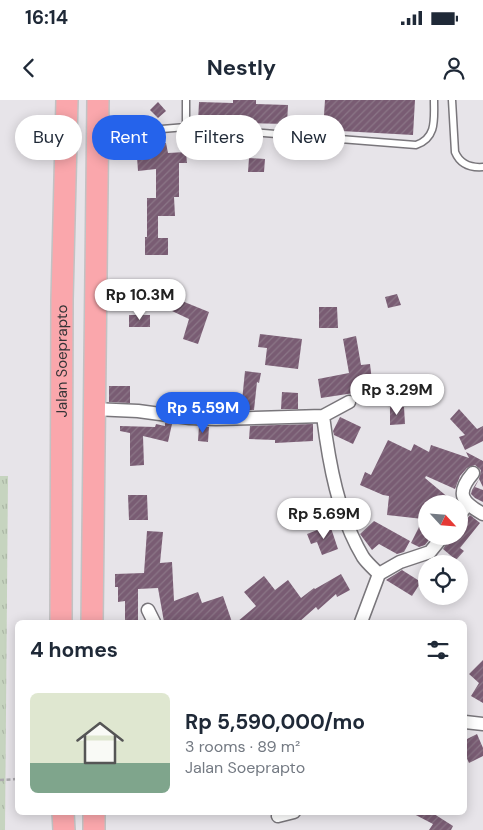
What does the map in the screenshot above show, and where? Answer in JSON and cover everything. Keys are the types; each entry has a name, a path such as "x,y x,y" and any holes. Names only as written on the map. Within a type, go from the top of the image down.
{"highway":[{"name":"Jalan Soeprapto","path":"61,620 62,310 67,100"},
{"path":"98,100 98,115"},
{"path":"92,620 93,409 98,160"},
{"path":"63,815 64,830"},
{"path":"94,815 94,830"}],"street":[{"path":"93,409 138,411 190,418 323,416 349,402"},
{"path":"323,416 328,458 348,526 364,558 379,574"},
{"path":"463,495 464,488 473,473"},
{"path":"468,506 483,514"},
{"path":"362,620 379,574 400,562 430,552 436,545"},
{"path":"148,610 153,620"},
{"path":"467,722 483,724"},
{"path":"278,816 282,815"}],"lane":[{"path":"186,100 186,115"},
{"path":"263,133 416,145 424,142 432,129 434,100"},
{"path":"452,100 455,152 458,160 478,168 483,167"}],"path":[{"path":"0,780 15,779"}],"green space":[{"path":"0,476 8,476 5,830 0,830"}],"building":[{"path":"233,100 256,100 256,104 288,105 287,115 273,115 273,124 263,123 263,115 198,115 199,102 233,103"},
{"path":"325,100 415,100 413,135 345,131 345,115 324,115"},
{"path":"158,102 166,111 161,115 155,115 150,110"},
{"path":"166,143 168,153 176,153 176,160 187,160 187,163 179,163 179,197 174,197 175,216 158,216 158,238 168,238 168,255 145,255 147,198 156,198 156,169 138,171 137,160 166,160"},
{"path":"265,159 264,172 248,172 249,160"},
{"path":"397,294 401,305 388,308 385,297"},
{"path":"177,299 209,312 198,344 183,339 189,319 172,311"},
{"path":"319,307 337,307 338,328 319,328"},
{"path":"129,315 150,315 150,327 129,327"},
{"path":"260,334 302,339 298,369 265,365 267,348 258,347"},
{"path":"356,336 361,365 370,364 374,398 357,400 354,393 321,398 318,379 349,373 343,339"},
{"path":"245,371 261,373 259,383 257,382 254,410 204,410 205,397 221,398 221,402 242,401"},
{"path":"109,386 130,386 130,403 109,402"},
{"path":"282,392 298,393 298,409 281,409"},
{"path":"165,396 182,396 182,409 165,406"},
{"path":"390,407 404,407 405,424 390,425"},
{"path":"459,409 477,429 483,426 483,441 465,450 459,437 465,435 450,419"},
{"path":"340,417 361,427 353,444 334,435 333,431"},
{"path":"165,423 172,424 168,442 143,436 144,465 130,466 130,433 120,431 120,426 155,427 156,424 165,426"},
{"path":"313,424 313,441 275,443 275,440 249,439 250,426"},
{"path":"199,426 209,427 208,442 198,441"},
{"path":"388,440 411,451 414,444 429,452 431,445 469,458 466,452 483,461 483,487 479,479 481,470 475,465 467,468 460,476 455,489 426,476 425,478 445,495 418,495 418,518 387,515 389,496 360,485 365,472 371,475"},
{"path":"479,479 475,487 483,490 483,502 471,494"},
{"path":"128,495 147,495 148,520 129,520"},
{"path":"470,515 480,523 468,538 468,517"},
{"path":"374,521 410,541 404,552 397,554 379,544 372,550 360,534"},
{"path":"330,525 338,549 322,555 317,542 311,544 307,534"},
{"path":"418,529 418,545 425,545 419,547 411,543"},
{"path":"147,531 163,532 160,563 172,562 174,601 198,592 202,603 223,596 231,620 164,620 158,588 138,589 138,620 125,620 125,601 118,602 118,587 115,587 115,574 144,573"},
{"path":"445,545 462,545 460,548 464,551 460,555 450,555 443,549"},
{"path":"402,570 418,580 418,587 412,596 386,580"},
{"path":"341,574 350,590 337,597 336,594 318,610 316,607 301,620 239,620 256,606 244,592 264,576 275,590 288,580 301,598"},
{"path":"483,660 483,703 471,696 479,683 469,674"},
{"path":"477,734 483,748 483,756 469,763 467,758 467,739"},
{"path":"416,815 436,815 453,826 451,830 429,830 433,824"}]}
